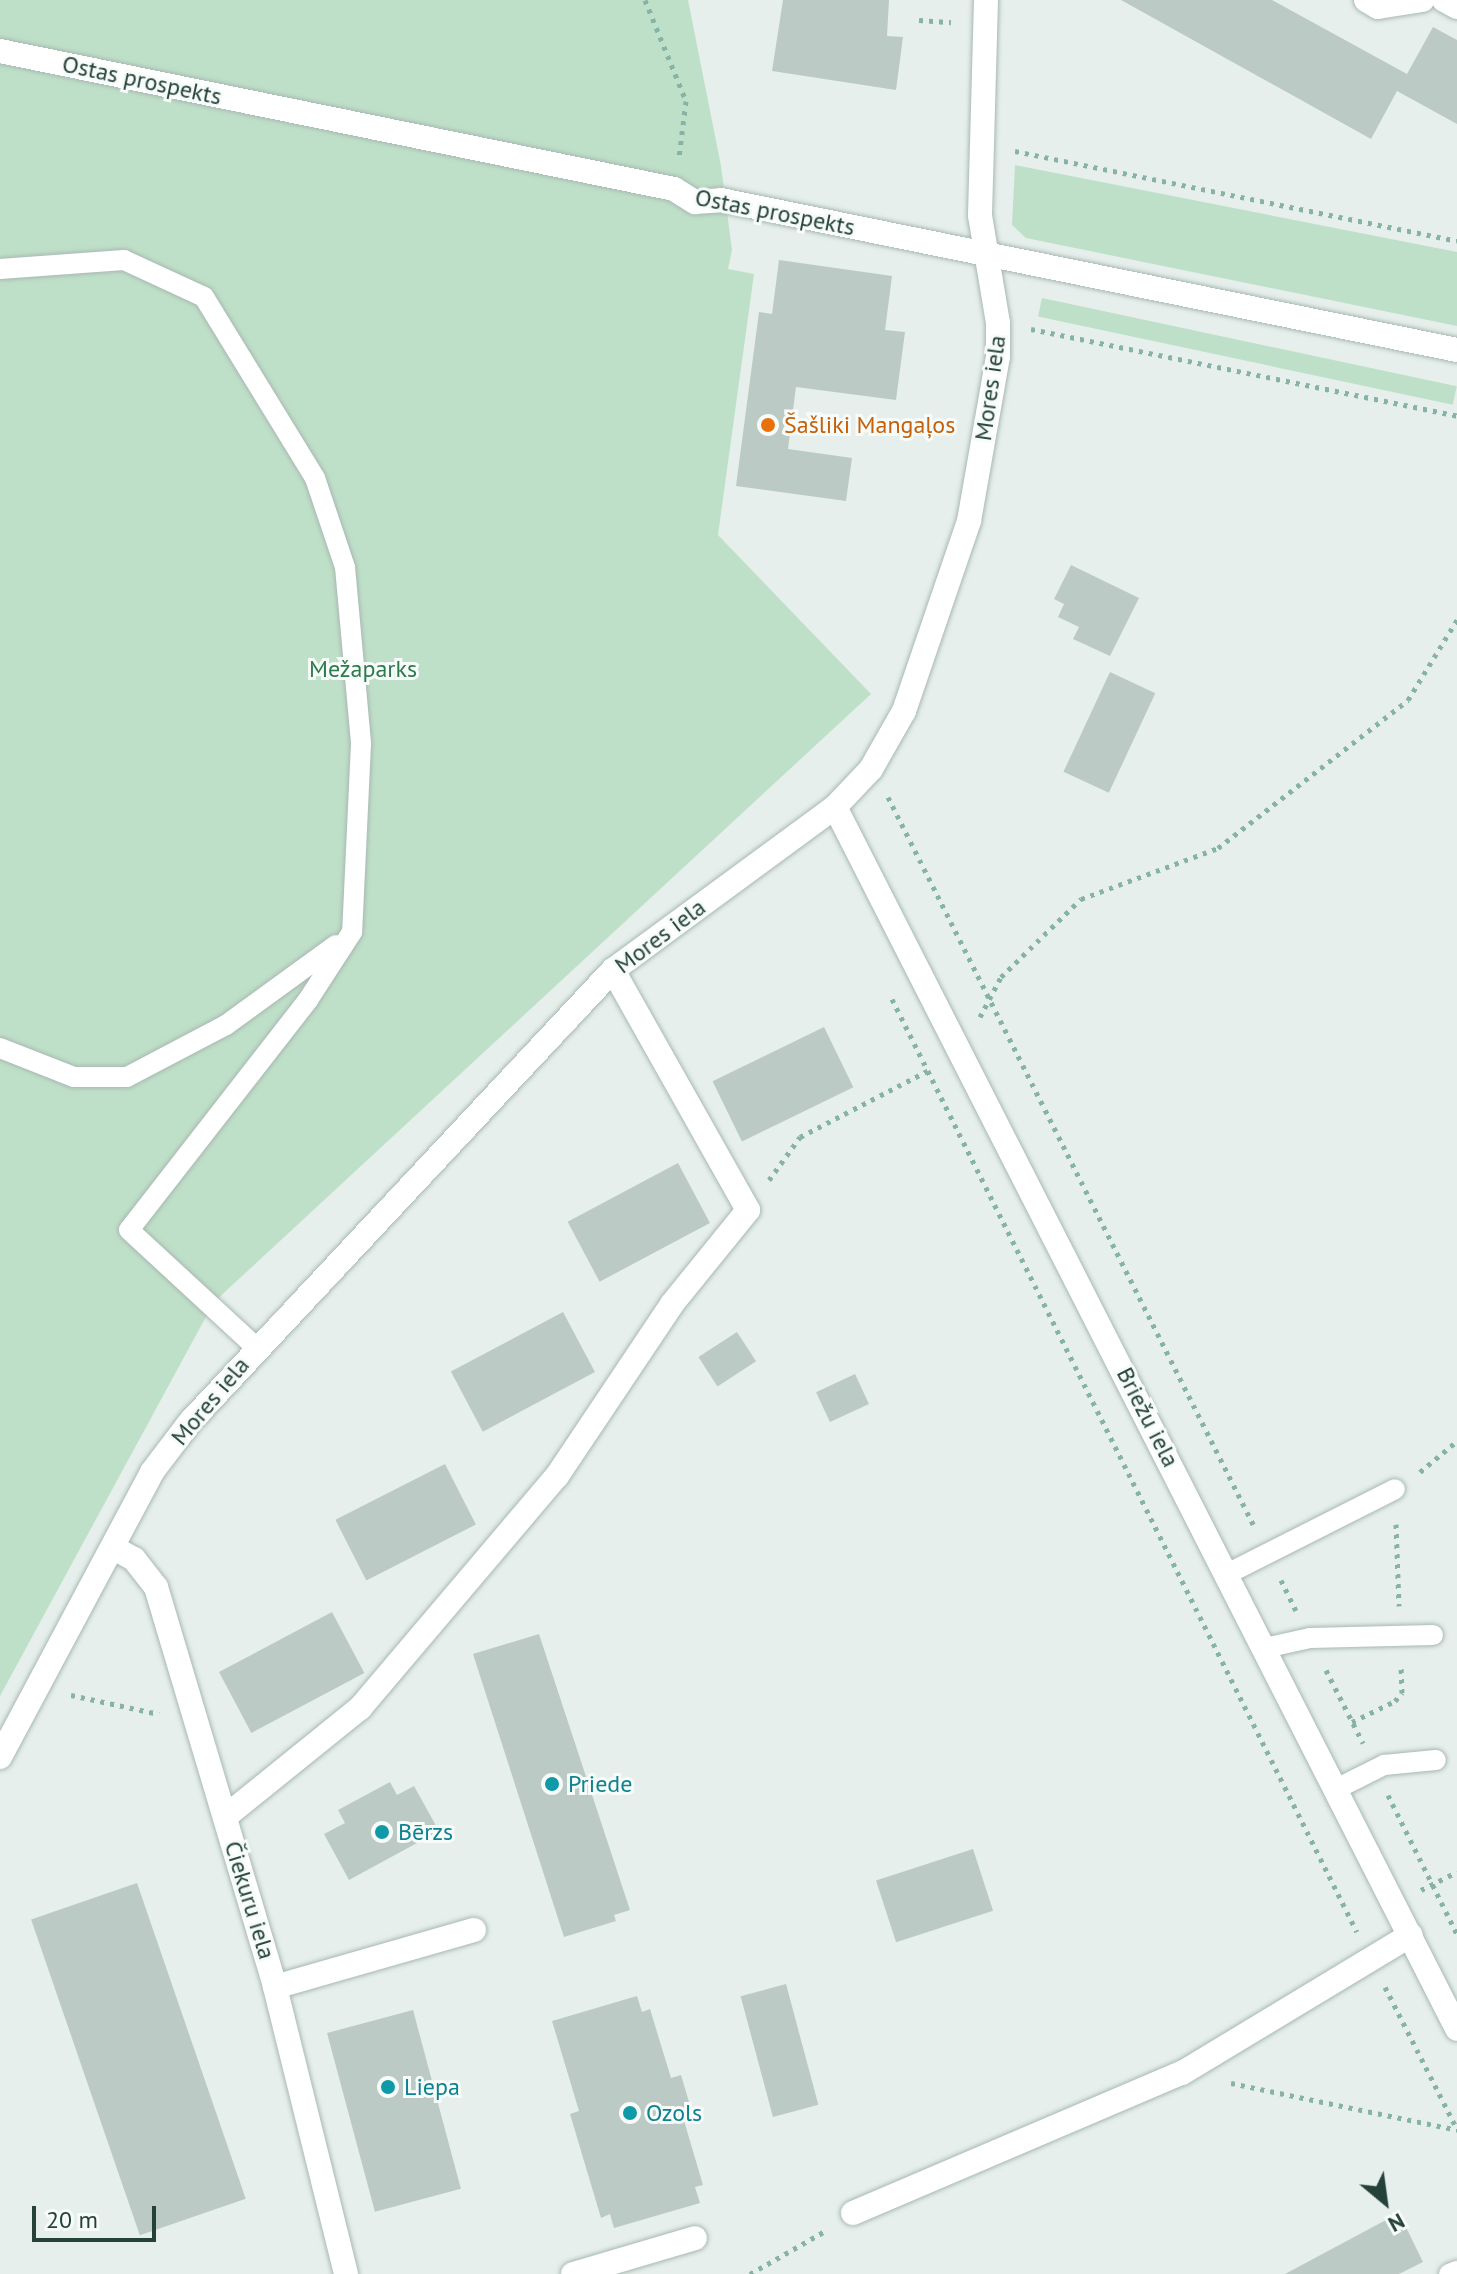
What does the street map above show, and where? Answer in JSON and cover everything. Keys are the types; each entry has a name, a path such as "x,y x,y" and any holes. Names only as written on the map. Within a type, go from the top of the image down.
{"street":[{"name":"Mores iela","path":"0,1757 152,1472 256,1347 613,970 835,807 871,769 904,711 969,521 998,323 989,253 980,215 986,0"},
{"path":"1366,0 1378,7 1422,0"},
{"path":"1444,0 1457,7"},
{"name":"Ostas prospekts","path":"0,51 674,189 695,202 721,200 1457,350"},
{"name":"Briežu iela","path":"835,807 1457,2029"},
{"path":"225,1817 370,1696 557,1476 672,1304 748,1210 613,970"},
{"name":"Čiekuru iela","path":"114,1548 134,1559 156,1587 275,1987 346,2274"},
{"path":"275,1987 474,1930"},
{"path":"853,2213 1182,2073 1411,1935"},
{"path":"573,2274 695,2238"}],"lane":[{"path":"0,269 124,260 204,297 315,478 345,567 360,729 352,932 308,1000 129,1230 256,1347"},
{"path":"0,1048 74,1077 127,1077 226,1025 352,932"},
{"path":"1227,1574 1395,1489"},
{"path":"1265,1648 1310,1638 1433,1635"},
{"path":"1336,1789 1376,1769 1436,1760"},
{"path":"1449,2274 1457,2271"}],"path":[{"path":"645,0 686,101 674,189"},
{"path":"919,20 951,22"},
{"path":"981,144 1457,241"},
{"path":"998,323 1457,416"},
{"path":"748,1210 800,1137 928,1071 957,1045 991,1004 1001,977 1081,899 1218,848 1408,700 1457,620"},
{"path":"871,769 1457,1934"},
{"path":"888,993 1457,2129"},
{"path":"1352,1722 1402,1693 1395,1489 1457,1441"},
{"path":"36,1687 194,1722"},
{"path":"1182,2073 1457,2129"},
{"path":"750,2274 853,2213"}],"green space":[{"name":"Mežaparks","path":"0,0 688,0 721,166 732,250 728,269 754,274 718,535 871,694 214,1302 0,1696"},
{"path":"1015,165 1457,252 1457,326 1026,238 1012,225"},
{"path":"1042,298 1457,386 1453,405 1038,317"}],"building":[{"path":"783,0 889,0 887,36 903,37 896,90 772,71"},
{"path":"1121,0 1272,0 1407,74 1433,27 1457,40 1457,124 1397,91 1371,139"},
{"name":"Šašliki Mangaļos","path":"779,260 892,276 885,330 905,332 896,400 796,387 788,449 852,458 846,501 736,486 759,312 772,314"},
{"path":"1071,565 1139,598 1110,656 1073,639 1079,627 1058,617 1064,604 1054,599"},
{"path":"1110,672 1155,693 1109,793 1064,772"},
{"path":"824,1027 853,1087 742,1142 713,1081"},
{"path":"678,1163 710,1223 600,1282 568,1222"},
{"path":"563,1312 595,1372 483,1432 451,1372"},
{"path":"737,1332 756,1361 717,1386 698,1357"},
{"path":"855,1374 869,1404 830,1422 816,1392"},
{"path":"445,1464 476,1525 366,1580 335,1520"},
{"path":"332,1612 364,1673 251,1733 219,1672"},
{"name":"Priede","path":"539,1634 630,1910 614,1915 616,1921 564,1937 473,1654"},
{"name":"Bērzs","path":"390,1782 397,1795 414,1786 439,1831 349,1880 324,1834 345,1823 338,1810"},
{"path":"973,1849 993,1911 896,1942 876,1881"},
{"path":"137,1883 246,2199 140,2235 31,1919"},
{"path":"786,1984 818,2105 773,2117 741,1996"},
{"name":"Ozols","path":"637,1996 642,2012 650,2009 671,2078 681,2075 692,2112 682,2114 703,2185 695,2187 700,2203 614,2228 610,2214 601,2218 570,2114 579,2111 552,2021"},
{"name":"Liepa","path":"413,2010 461,2189 375,2212 327,2033"},
{"path":"1399,2213 1423,2262 1399,2274 1285,2274"}],"place":[{"name":"Šašliki Mangaļos","path":"768,425"},
{"name":"Priede","path":"552,1784"},
{"name":"Bērzs","path":"382,1832"},
{"name":"Liepa","path":"388,2087"},
{"name":"Ozols","path":"630,2113"}]}
